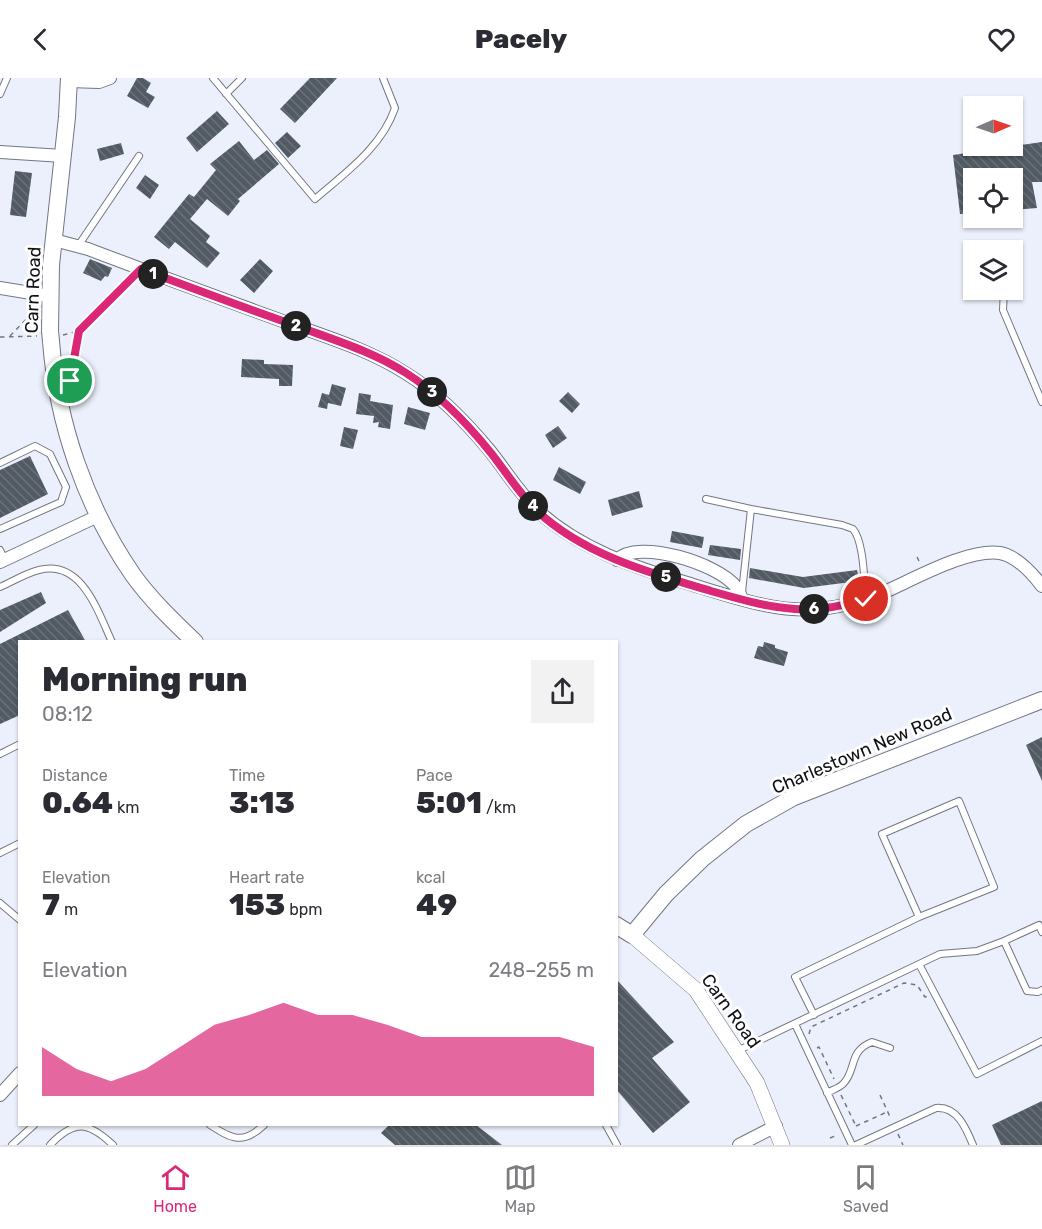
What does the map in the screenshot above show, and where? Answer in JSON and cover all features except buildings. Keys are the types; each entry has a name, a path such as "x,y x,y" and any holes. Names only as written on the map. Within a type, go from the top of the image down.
{"main road":[{"name":"Carn Road","path":"69,80 49,296 49,336 59,403 76,460 113,545 155,602 193,640"},
{"name":"Charlestown New Road","path":"632,935 666,894 702,860 746,824 794,797 1042,700"},
{"name":"Carn Road","path":"618,926 632,935"}],"street":[{"path":"69,80 99,82 110,78"},
{"path":"0,152 63,156"},
{"path":"54,240 78,246 358,349 405,372 437,396 457,415 491,453 536,510 574,537 617,560 642,570 742,599 783,608 806,610 866,599 948,564 990,552 1013,559 1028,570 1042,586"},
{"path":"0,288 49,296"},
{"path":"2,557 99,516"},
{"path":"617,560 622,554 641,551 671,555 696,562 735,585 742,599"},
{"name":"Carn Road","path":"632,935 696,990 757,1083 782,1145"},
{"path":"0,1095 18,1075"},
{"path":"739,1145 776,1126"}],"lane":[{"path":"0,94 8,78"},
{"path":"213,78 315,199 370,149 391,119 395,108 382,78"},
{"path":"226,94 242,78"},
{"path":"78,246 139,156"},
{"path":"1004,300 1003,310 1042,402"},
{"path":"0,463 35,446 50,454 66,487 61,502 0,529"},
{"path":"706,499 853,529 861,554 866,599"},
{"path":"742,599 751,509"},
{"path":"0,587 37,570 53,568 74,577 90,595 111,640"},
{"path":"0,754 18,745"},
{"path":"814,1015 795,977 919,917 994,887 959,801 882,834 919,917"},
{"path":"0,853 18,844"},
{"path":"0,903 18,918"},
{"path":"737,1051 940,954 977,951 1039,924 1042,932"},
{"path":"1004,941 1027,991 1042,990"},
{"path":"919,964 977,1074 1042,1041"},
{"path":"795,1024 826,1093 854,1145 936,1108 944,1107 955,1114 973,1145"},
{"path":"826,1093 845,1082 855,1055 863,1045 872,1042 890,1048"},
{"path":"12,1145 33,1126"},
{"path":"50,1145 67,1130 77,1126"},
{"path":"83,1126 90,1128 112,1145"},
{"path":"212,1126 229,1137 240,1138 254,1134 263,1126"},
{"path":"607,1126 617,1145"}],"path":[{"path":"0,337 66,335 79,331 141,269"},
{"path":"8,337 49,296"},
{"path":"70,381 79,331"},
{"path":"808,1037 811,1027 904,983 917,985 925,997 934,993"},
{"path":"814,1049 819,1047 856,1126 888,1112"},
{"path":"830,1138 845,1131"}],"route":[{"path":"70,381 79,331 141,269 358,349 405,372 437,396 476,435 536,510 574,537 617,560 698,587 759,604 783,608 819,609 866,599"}]}
